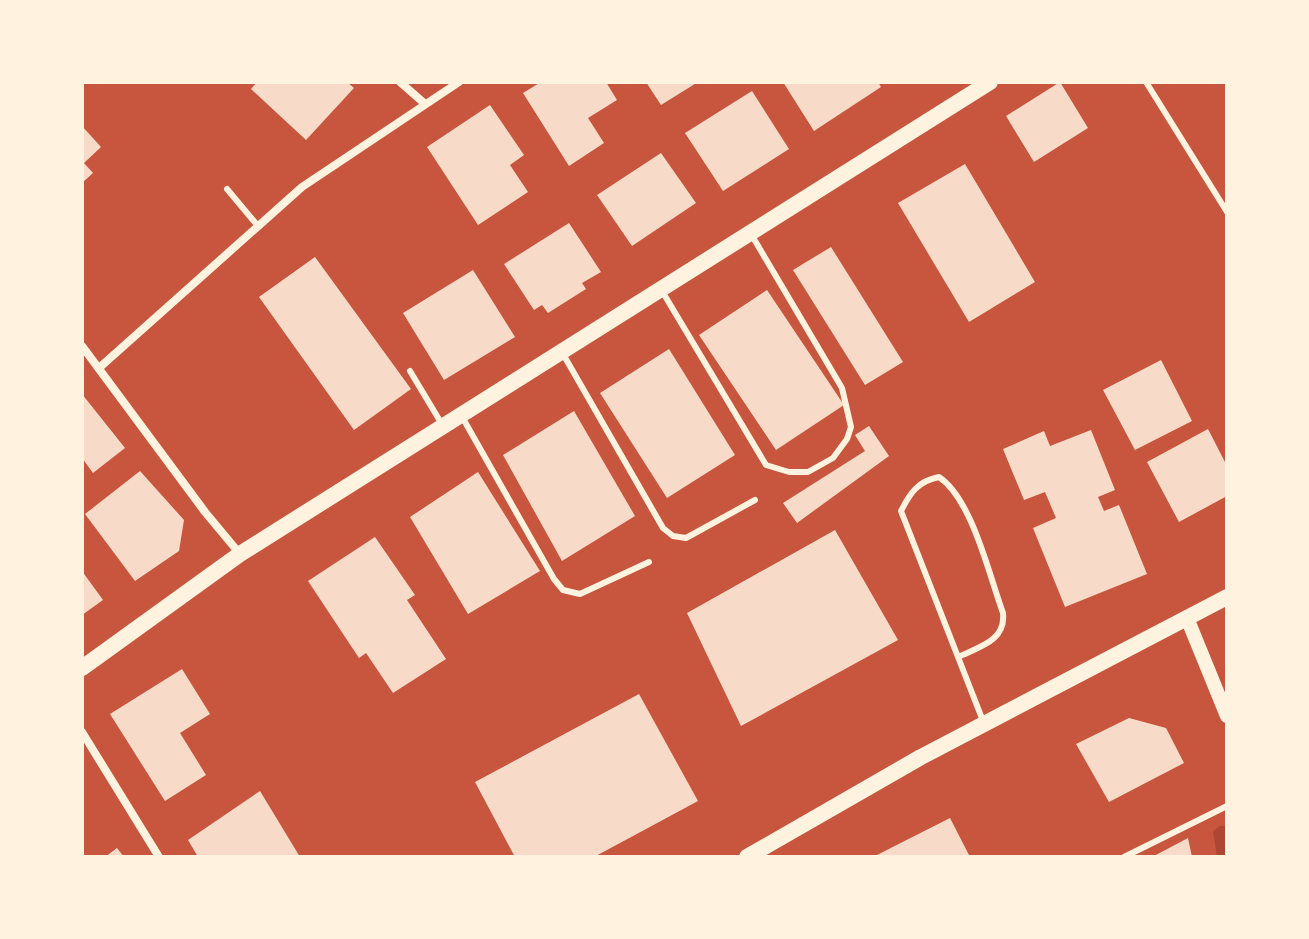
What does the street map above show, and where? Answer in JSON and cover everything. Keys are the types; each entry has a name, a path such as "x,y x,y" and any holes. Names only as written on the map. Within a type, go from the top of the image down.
{"main road":[{"path":"82,668 240,554 990,82"},
{"path":"747,857 921,757 1227,597"}],"street":[{"path":"400,82 424,103"},
{"path":"99,368 302,187 459,82"},
{"path":"82,346 205,512 240,554"},
{"path":"1187,618 1227,716"},
{"path":"82,732 159,857"}],"lane":[{"path":"1146,82 1227,212"},
{"path":"227,189 258,226"},
{"path":"660,288 766,465 789,472 808,472 833,458 847,439 851,427 842,388 751,233"},
{"path":"561,350 663,528 673,536 686,538 755,500"},
{"path":"410,371 443,426"},
{"path":"460,414 563,590 580,594 649,562"},
{"path":"958,657 998,637 1005,626 1003,613 963,503 951,485 939,477 925,479 909,494 901,511 984,724"},
{"path":"1124,857 1227,806"}],"shaded area":[{"path":"1227,826 1227,857 1217,857 1213,831"}],"building":[{"path":"257,82 347,82 354,88 306,140 251,89"},
{"path":"541,82 606,82 617,100 588,118 604,143 569,166 523,93"},
{"path":"646,82 698,82 661,105"},
{"path":"783,82 878,82 881,87 814,131"},
{"path":"1060,82 1088,128 1034,162 1006,116"},
{"path":"752,91 789,149 723,191 685,133"},
{"path":"490,105 524,155 510,165 528,192 478,225 427,147"},
{"path":"82,126 101,147 84,163 93,173 82,183"},
{"path":"661,153 696,203 632,246 597,195"},
{"path":"965,164 1035,282 969,322 898,203"},
{"path":"569,223 601,272 582,283 586,289 548,313 542,305 534,310 504,264"},
{"path":"831,247 903,362 865,385 793,270"},
{"path":"315,257 411,389 354,430 259,297"},
{"path":"473,270 515,337 444,380 403,313"},
{"path":"767,290 844,405 776,450 699,335"},
{"path":"669,349 735,455 667,498 600,393"},
{"path":"1161,360 1192,421 1135,450 1103,390"},
{"path":"82,394 125,448 93,473 82,458"},
{"path":"574,411 635,516 562,561 503,455"},
{"path":"869,426 889,456 797,523 783,503 865,451 855,435"},
{"path":"1208,429 1227,466 1227,496 1179,522 1147,462"},
{"path":"1091,430 1115,490 1098,497 1104,511 1119,505 1147,574 1065,607 1033,528 1056,518 1045,492 1024,500 1003,449 1044,431 1050,446"},
{"path":"140,471 184,520 179,551 135,581 85,514"},
{"path":"478,472 540,571 468,614 410,517"},
{"path":"835,530 898,640 741,726 687,613"},
{"path":"375,537 415,595 407,600 446,659 393,693 366,653 359,658 308,581"},
{"path":"82,571 103,600 82,615"},
{"path":"182,669 210,714 180,733 206,775 165,801 110,714"},
{"path":"639,694 698,801 594,857 515,857 475,782"},
{"path":"1129,718 1166,728 1184,763 1109,802 1076,744"},
{"path":"260,791 300,857 198,857 188,840"},
{"path":"950,818 970,857 873,857"},
{"path":"1188,838 1192,857 1152,857"},
{"path":"117,848 124,857 105,857"}]}
